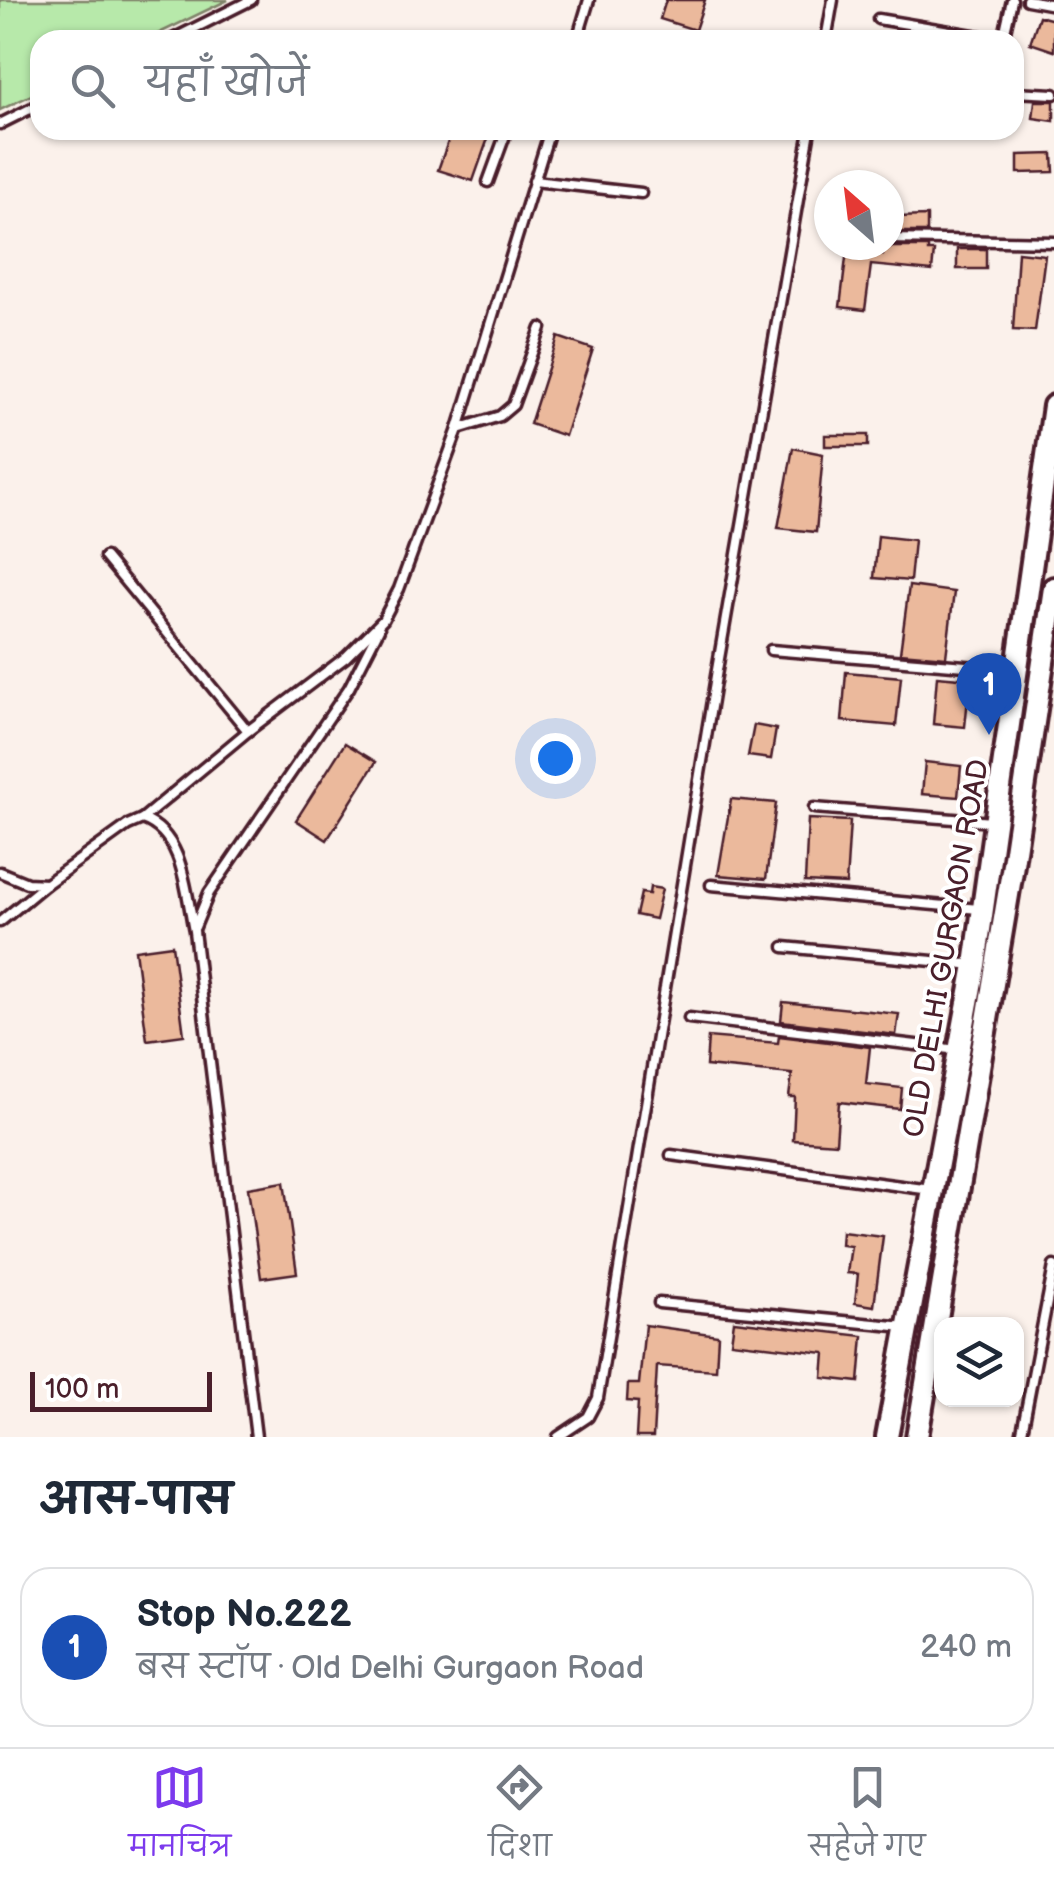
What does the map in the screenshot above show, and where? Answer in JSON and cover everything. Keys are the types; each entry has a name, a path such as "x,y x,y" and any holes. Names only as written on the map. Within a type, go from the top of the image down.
{"main road":[{"name":"OLD DELHI GURGAON ROAD","path":"887,1437 983,910 1054,406"},
{"name":"OLD DELHI GURGAON ROAD","path":"917,1437 1052,626 1054,588"},
{"path":"1024,621 1052,626"}],"lane":[{"path":"191,30 251,0"},
{"path":"581,30 589,0"},
{"path":"828,30 833,0"},
{"path":"1005,30 1012,0"},
{"path":"1028,0 1054,5"},
{"path":"878,19 943,30"},
{"path":"1024,92 1054,94"},
{"path":"0,124 30,109"},
{"path":"488,182 503,140"},
{"path":"194,931 209,893 349,688 399,589 458,429 547,140"},
{"path":"558,1437 588,1417 598,1398 808,140"},
{"path":"534,181 641,194"},
{"path":"904,239 1054,242"},
{"path":"458,429 500,416 512,405 540,328"},
{"path":"105,557 248,730"},
{"path":"0,922 46,884 142,819 248,730 346,656 383,620"},
{"path":"771,650 1018,670"},
{"path":"814,808 997,822"},
{"path":"142,819 167,834 174,849 194,931 256,1437"},
{"path":"0,872 27,883 46,884"},
{"path":"712,885 983,910"},
{"path":"784,947 974,965"},
{"path":"689,1018 958,1050"},
{"path":"672,1154 931,1190"},
{"path":"1021,1437 1054,1266"},
{"path":"659,1303 905,1327"}],"green space":[{"path":"0,0 228,0 166,30 30,30 30,96 0,110"}],"building":[{"path":"666,0 705,0 695,30 660,19"},
{"path":"1039,16 1054,20 1054,51 1030,43"},
{"path":"1035,101 1054,101 1054,121 1033,118"},
{"path":"448,140 487,140 473,181 438,170"},
{"path":"1053,154 1054,172 1018,173 1018,155"},
{"path":"927,216 927,232 904,232 904,217"},
{"path":"904,247 928,247 928,251 934,251 932,271 871,265 865,310 840,307 846,260 904,260"},
{"path":"957,249 986,249 986,269 957,269"},
{"path":"1018,252 1045,255 1035,331 1013,330"},
{"path":"558,337 593,349 565,436 530,424"},
{"path":"825,435 868,435 868,446 825,446"},
{"path":"793,448 823,454 816,532 778,528"},
{"path":"878,536 914,540 910,581 874,578"},
{"path":"909,586 954,592 946,657 900,653"},
{"path":"846,672 901,677 896,726 842,721"},
{"path":"937,676 970,679 965,727 933,724"},
{"path":"754,725 776,729 771,759 748,756"},
{"path":"345,743 376,762 327,840 296,820"},
{"path":"925,762 961,766 958,797 922,794"},
{"path":"731,799 776,803 766,879 718,875"},
{"path":"808,819 850,821 846,884 805,882"},
{"path":"650,887 662,889 655,919 636,915 641,893 649,894"},
{"path":"172,945 184,1035 147,1040 135,950"},
{"path":"783,1002 899,1014 896,1035 781,1021"},
{"path":"779,1036 870,1047 866,1084 902,1088 900,1109 839,1102 836,1143 793,1140 795,1097 789,1097 792,1074 706,1066 708,1037 778,1043"},
{"path":"284,1182 297,1273 261,1278 248,1188"},
{"path":"842,1231 883,1236 874,1306 855,1303 858,1274 847,1273 851,1246 841,1245"},
{"path":"734,1321 863,1336 859,1382 823,1378 825,1353 731,1342"},
{"path":"645,1325 718,1335 716,1370 657,1366 653,1437 636,1437 638,1402 627,1401 628,1384 639,1384"}],"place":[{"name":"Stop No.222","path":"989,735"}]}
